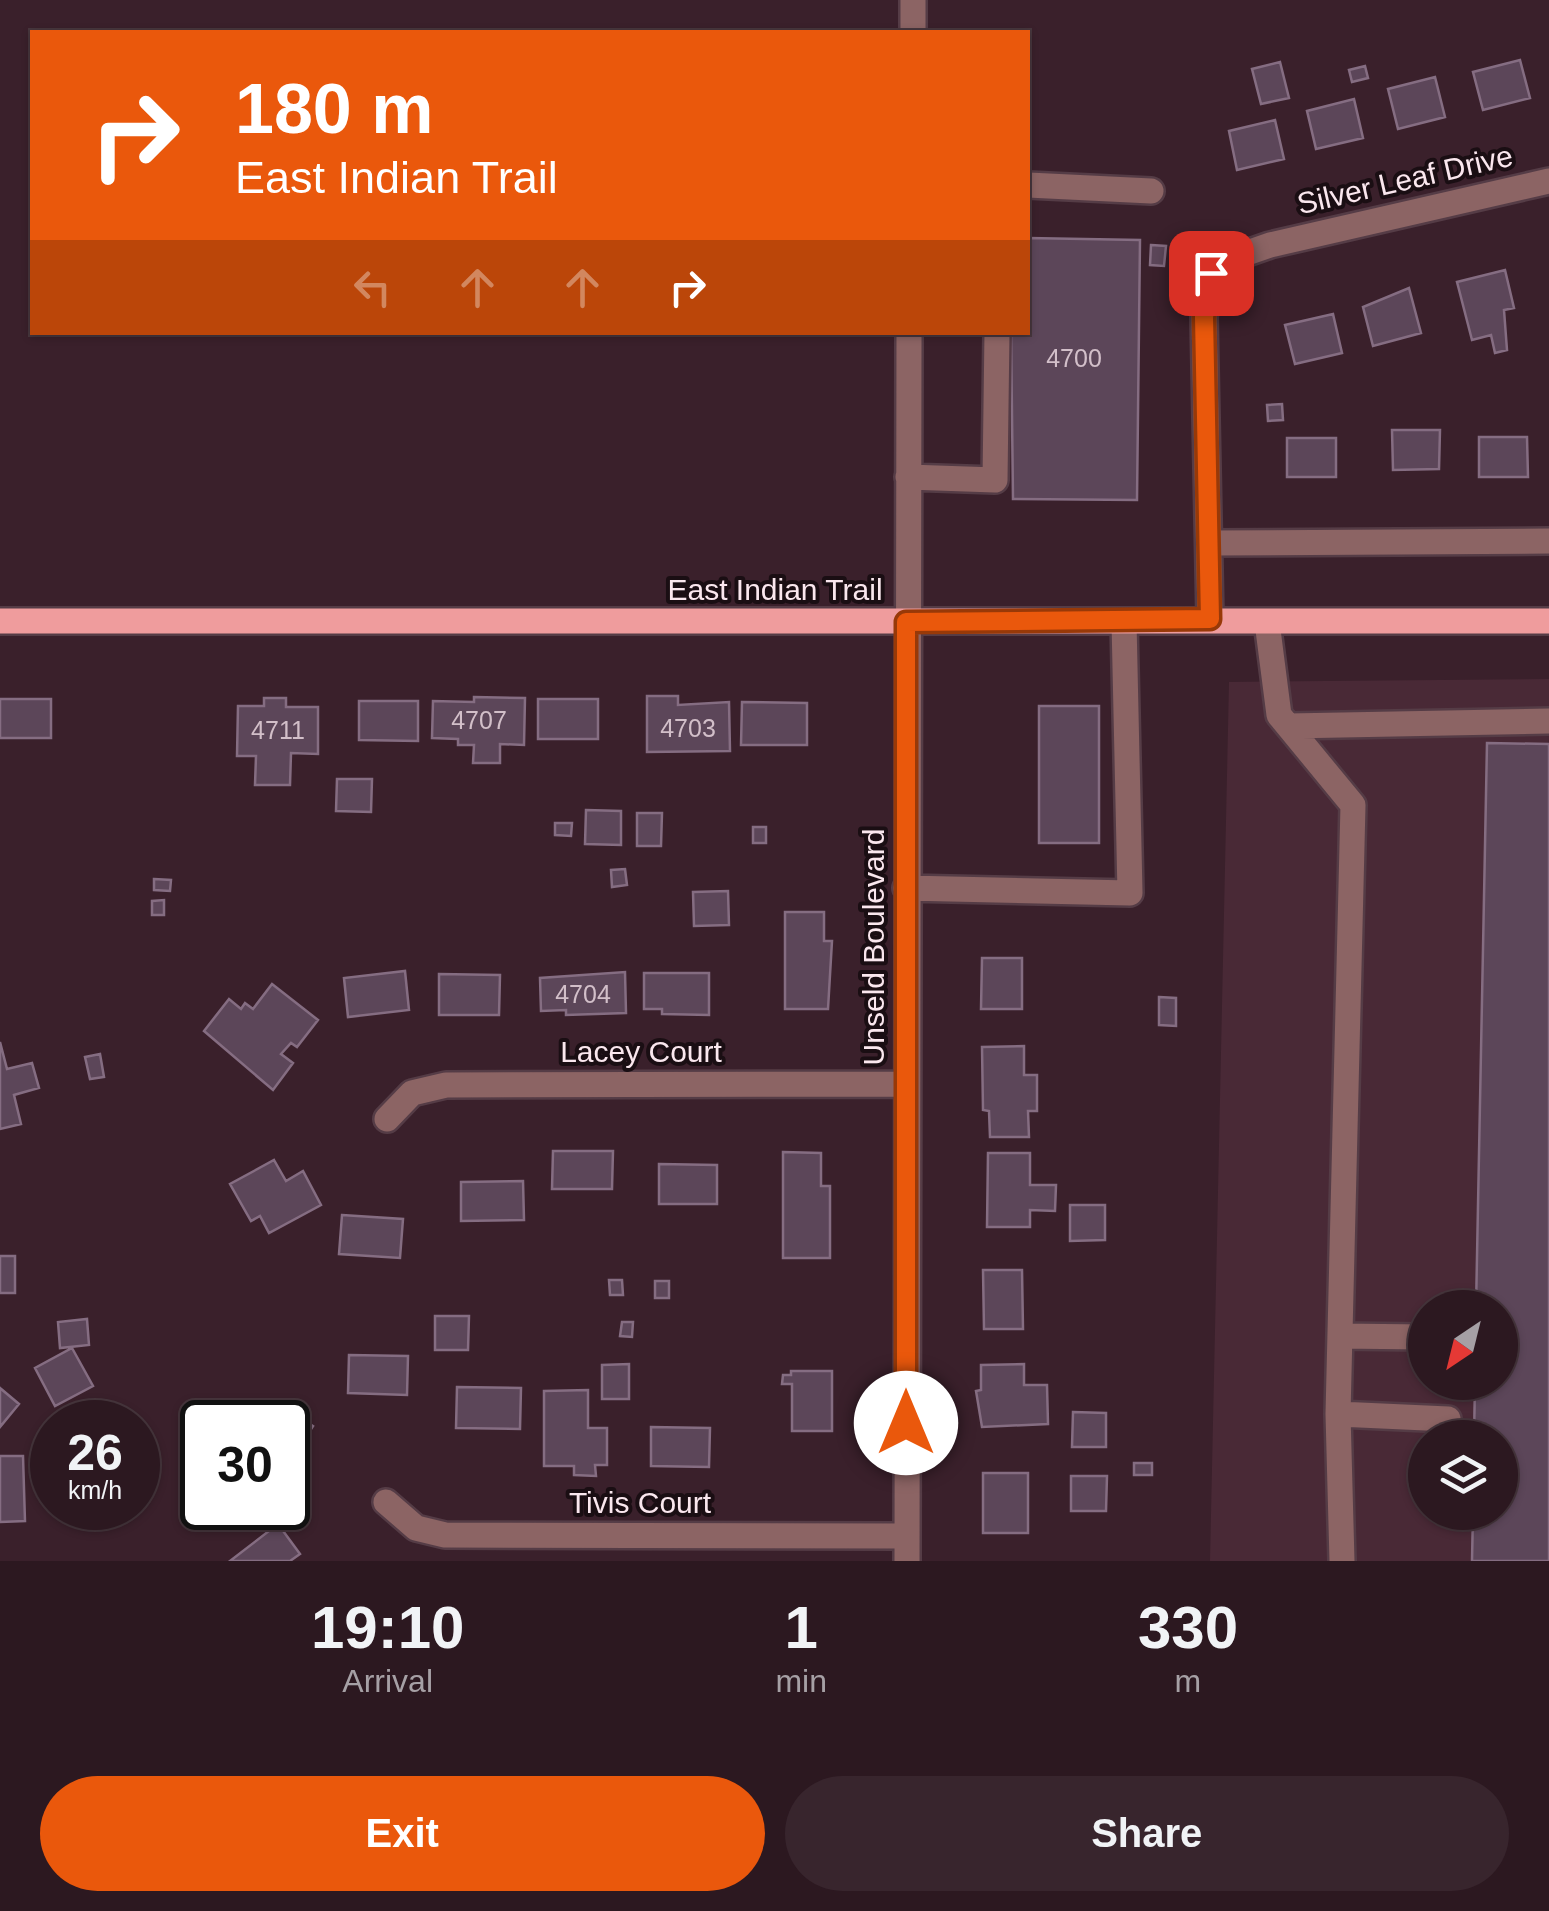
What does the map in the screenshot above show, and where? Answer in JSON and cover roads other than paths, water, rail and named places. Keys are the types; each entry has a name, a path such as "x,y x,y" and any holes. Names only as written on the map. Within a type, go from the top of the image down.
{"main road":[{"name":"East Indian Trail","path":"0,621 1549,621"}],"street":[{"path":"913,0 913,30"},
{"name":"Silver Leaf Drive","path":"1210,619 1204,317 1207,283 1218,264 1270,245 1549,181"},
{"path":"1030,185 1151,191"},
{"name":"Unseld Boulevard","path":"906,1549 906,622 910,335"},
{"path":"908,478 994,480 998,335"},
{"path":"1208,543 1549,541"},
{"path":"906,888 1130,892 1124,622"},
{"path":"1267,622 1280,715 1353,805 1338,1414 1342,1561"},
{"path":"1289,726 1549,721"},
{"name":"Lacey Court","path":"387,1119 412,1093 446,1085 906,1084"},
{"path":"1340,1336 1408,1337"},
{"path":"1338,1414 1448,1419"},
{"name":"Tivis Court","path":"386,1502 416,1528 446,1535 906,1549"}]}
